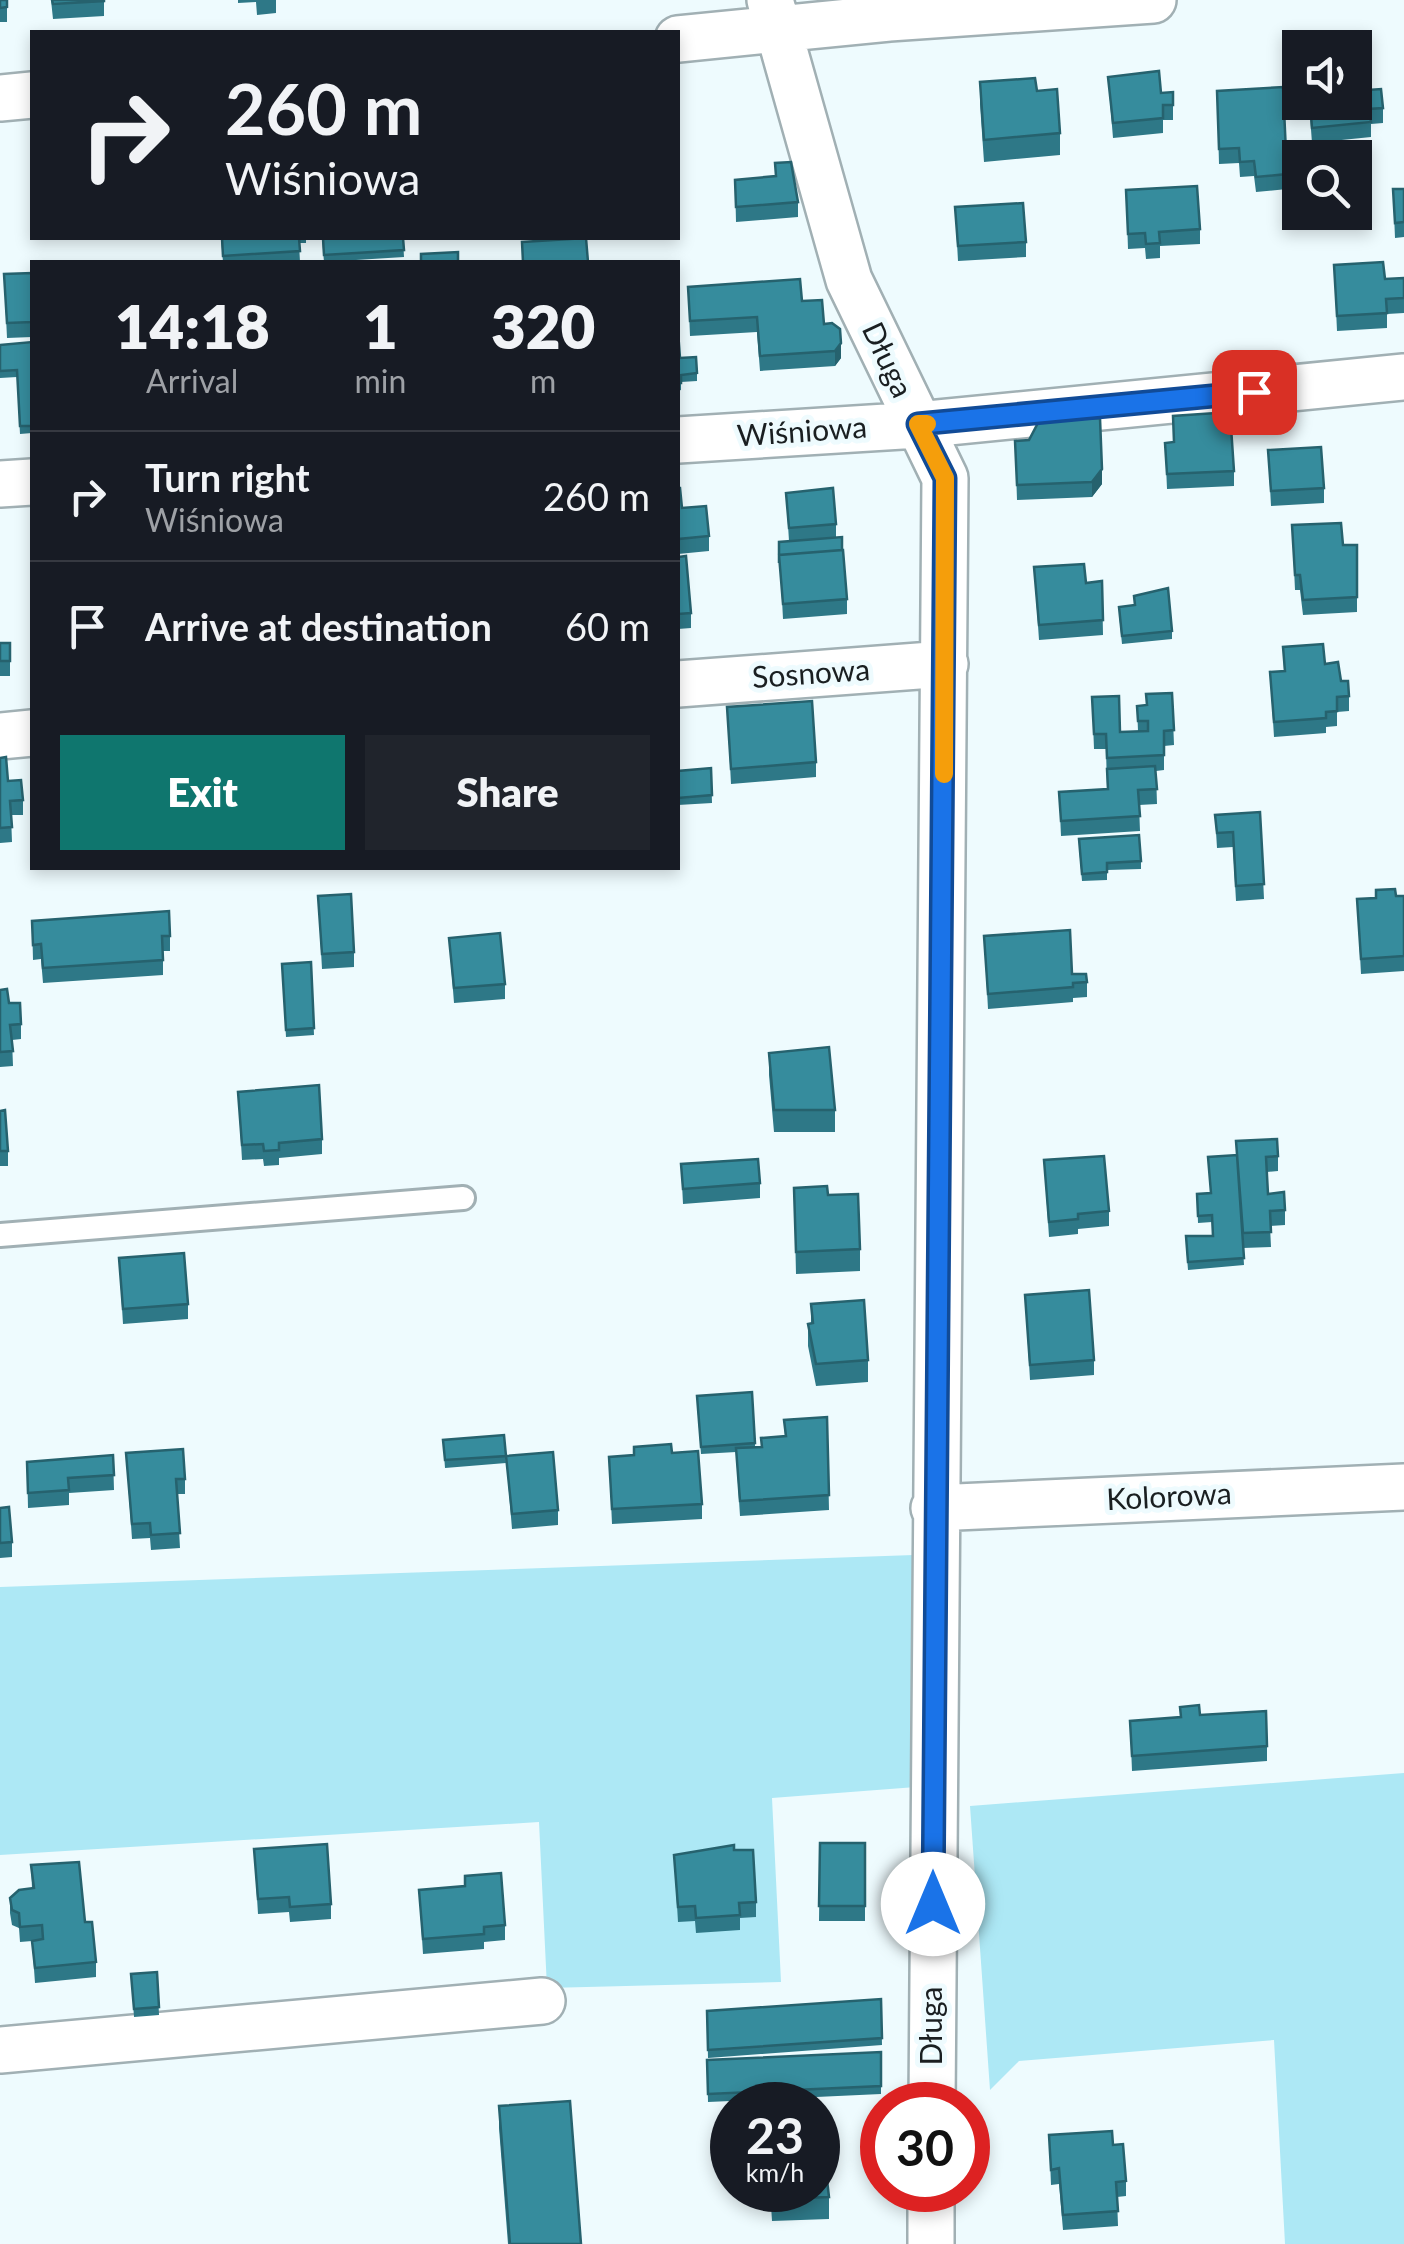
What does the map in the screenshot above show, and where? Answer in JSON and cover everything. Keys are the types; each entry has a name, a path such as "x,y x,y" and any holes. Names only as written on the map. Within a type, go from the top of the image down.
{"street":[{"path":"680,39 775,15 889,18 1153,0"},
{"name":"Długa","path":"775,15 849,280 945,478 932,2082"},
{"path":"0,98 30,95"},
{"name":"Wiśniowa","path":"680,440 918,424 1404,377"},
{"path":"0,484 30,482"},
{"name":"Sosnowa","path":"680,684 945,664"},
{"path":"0,736 30,733"},
{"name":"Kolorowa","path":"934,1508 1404,1486"},
{"path":"0,2050 542,2001"},
{"path":"931,2212 931,2244"}],"lane":[{"path":"0,1235 463,1198"}],"shaded area":[{"path":"914,1555 916,1787 772,1798 781,1982 547,1988 539,1822 0,1855 0,1587"},
{"path":"1404,1773 1404,2244 1285,2244 1274,2040 1019,2061 990,2090 970,1806"}],"building":[{"path":"52,0 104,0 104,1 53,4"},
{"path":"1159,71 1161,93 1173,92 1173,105 1163,105 1163,118 1113,123 1108,77"},
{"path":"1035,78 1037,91 1057,89 1060,133 984,140 980,82"},
{"path":"1282,87 1285,140 1282,140 1282,174 1256,177 1254,161 1240,162 1239,148 1219,149 1217,91"},
{"path":"1381,89 1383,108 1372,109 1372,90"},
{"path":"1311,120 1371,122 1312,128"},
{"path":"791,162 798,202 736,207 735,180 776,176 775,163"},
{"path":"1197,186 1200,229 1159,232 1160,243 1146,244 1145,233 1128,234 1126,190"},
{"path":"1393,189 1404,189 1404,222 1395,223"},
{"path":"1023,203 1026,242 958,246 955,207"},
{"path":"222,240 299,240 300,251 223,256"},
{"path":"323,240 403,240 404,250 324,255"},
{"path":"586,240 588,260 523,260 522,242"},
{"path":"458,252 458,260 421,260 421,254"},
{"path":"1383,262 1385,279 1404,278 1404,298 1386,299 1387,313 1337,316 1334,265"},
{"path":"30,273 30,322 7,323 4,274"},
{"path":"800,279 802,301 822,300 824,324 832,323 840,329 841,343 835,351 760,356 757,317 690,321 688,287"},
{"path":"30,342 30,426 20,426 17,370 0,371 0,345"},
{"path":"696,357 697,373 681,375 681,383 680,358"},
{"path":"1230,412 1234,471 1167,474 1165,443 1174,442 1173,416"},
{"path":"1100,418 1102,469 1092,482 1017,485 1015,441 1029,440 1039,421"},
{"path":"1321,447 1324,488 1271,491 1268,450"},
{"path":"680,488 682,508 706,506 709,536 680,539"},
{"path":"833,488 836,524 789,528 786,493"},
{"path":"1341,523 1343,545 1357,545 1357,597 1303,600 1300,575 1295,575 1292,525"},
{"path":"842,537 842,550 779,555 779,542"},
{"path":"843,550 847,599 783,604 779,555"},
{"path":"686,556 691,613 680,614 680,557"},
{"path":"1084,564 1086,583 1102,581 1103,620 1039,625 1034,567"},
{"path":"1168,588 1172,631 1122,636 1119,607 1135,605 1134,596"},
{"path":"0,643 10,643 10,661 0,661"},
{"path":"1323,644 1325,664 1338,662 1341,681 1348,681 1349,696 1337,697 1337,711 1326,712 1326,718 1274,722 1270,672 1285,671 1283,647"},
{"path":"1172,693 1174,730 1164,731 1164,755 1107,758 1106,734 1094,734 1092,697 1119,696 1120,732 1148,731 1148,721 1138,721 1137,706 1147,705 1146,694"},
{"path":"812,701 816,762 731,769 727,707"},
{"path":"6,757 8,781 21,780 23,800 10,801 12,827 0,828 0,758"},
{"path":"1155,766 1157,789 1138,790 1140,816 1061,821 1059,792 1108,789 1107,769"},
{"path":"711,768 712,795 680,798 680,771"},
{"path":"1260,812 1264,884 1236,886 1233,832 1217,833 1215,815"},
{"path":"1139,835 1141,861 1107,863 1107,872 1082,874 1079,839"},
{"path":"1395,889 1396,896 1404,896 1404,956 1361,959 1357,899 1376,898 1376,890"},
{"path":"351,894 354,952 322,954 318,896"},
{"path":"169,911 170,936 162,936 163,960 43,968 41,944 33,945 32,921"},
{"path":"1070,930 1072,974 1086,974 1087,982 1073,983 1073,987 988,994 984,936"},
{"path":"500,933 505,984 454,988 449,938"},
{"path":"311,962 314,1028 286,1030 282,964"},
{"path":"7,989 9,1003 20,1003 21,1024 10,1025 13,1051 0,1052 0,990"},
{"path":"829,1047 835,1110 774,1110 769,1053"},
{"path":"319,1085 322,1139 279,1143 279,1150 264,1151 263,1144 242,1145 238,1092"},
{"path":"5,1110 8,1151 0,1151 0,1111"},
{"path":"1277,1139 1278,1156 1266,1157 1268,1194 1284,1192 1285,1210 1270,1211 1271,1232 1243,1233 1236,1141"},
{"path":"1237,1155 1244,1258 1188,1262 1186,1236 1213,1236 1212,1215 1198,1216 1197,1194 1211,1193 1208,1157"},
{"path":"1104,1156 1109,1211 1049,1222 1044,1160"},
{"path":"758,1159 760,1183 683,1189 681,1164"},
{"path":"827,1186 828,1195 858,1194 860,1249 796,1252 794,1188"},
{"path":"184,1253 188,1304 123,1309 119,1258"},
{"path":"1089,1290 1094,1360 1030,1365 1025,1295"},
{"path":"864,1300 868,1360 816,1364 808,1324 813,1323 811,1304"},
{"path":"752,1392 755,1443 701,1447 697,1396"},
{"path":"827,1417 829,1495 740,1501 736,1448 762,1447 761,1438 786,1436 784,1420"},
{"path":"504,1435 506,1456 445,1460 443,1440"},
{"path":"671,1444 672,1453 698,1451 702,1504 612,1509 609,1457 634,1455 634,1447"},
{"path":"183,1449 185,1479 176,1479 180,1533 151,1535 150,1523 132,1524 126,1453"},
{"path":"553,1452 558,1510 512,1514 506,1456"},
{"path":"113,1455 114,1475 68,1478 69,1490 28,1493 27,1462"},
{"path":"9,1507 12,1542 0,1543 0,1508"},
{"path":"1199,1705 1200,1715 1266,1711 1267,1746 1132,1756 1130,1721 1181,1717 1180,1707"},
{"path":"820,1843 865,1843 865,1906 819,1906"},
{"path":"327,1844 331,1904 290,1907 289,1897 258,1899 254,1849"},
{"path":"734,1845 734,1850 753,1850 756,1902 739,1903 740,1915 696,1918 695,1906 678,1907 674,1855"},
{"path":"79,1862 85,1922 92,1922 96,1962 35,1968 32,1941 43,1939 42,1925 20,1927 19,1913 12,1910 10,1898 19,1890 34,1888 31,1865"},
{"path":"501,1873 505,1925 484,1927 484,1934 423,1939 419,1890 465,1886 465,1876"},
{"path":"157,1972 159,2007 134,2009 131,1974"},
{"path":"881,1999 882,2038 708,2050 707,2011"},
{"path":"881,2052 881,2082 840,2088 840,2082 710,2082 708,2094 707,2060"},
{"path":"570,2101 581,2244 510,2244 499,2106"},
{"path":"1112,2131 1113,2145 1123,2144 1126,2181 1116,2182 1118,2211 1063,2215 1059,2168 1051,2170 1049,2135"}],"slow traffic":[{"path":"927,424 918,424 945,478 944,774"}],"route":[{"path":"933,1904 945,478 918,424 1254,392"}]}
